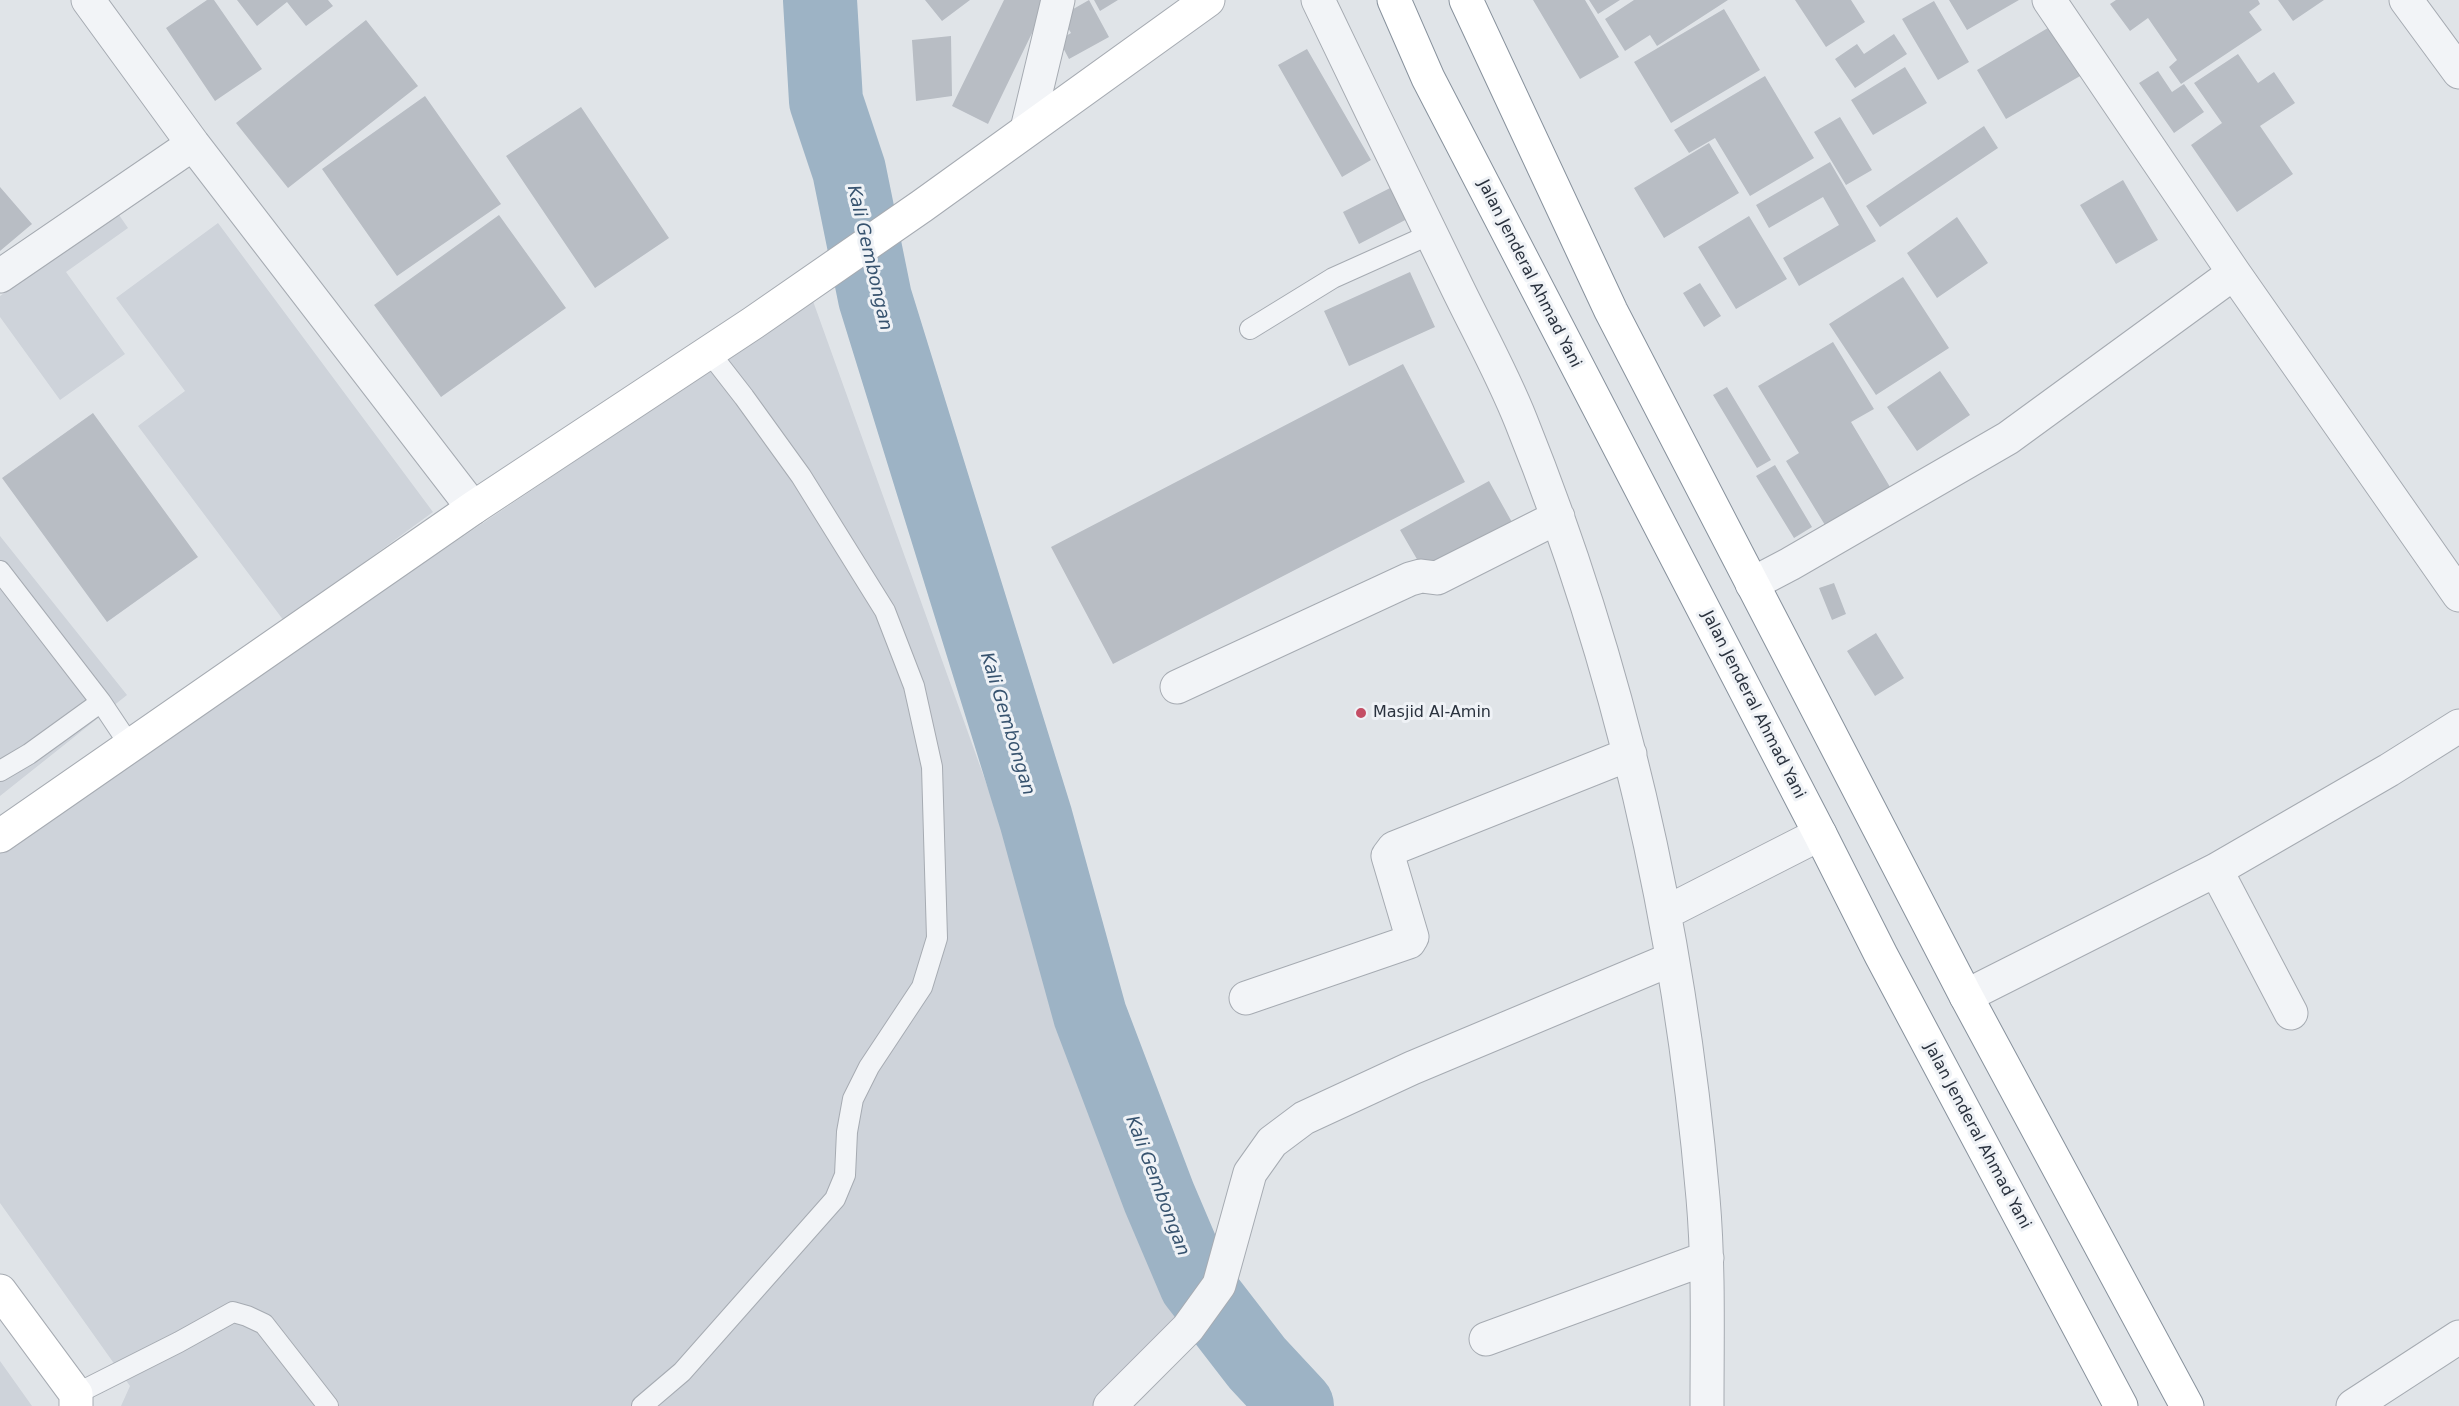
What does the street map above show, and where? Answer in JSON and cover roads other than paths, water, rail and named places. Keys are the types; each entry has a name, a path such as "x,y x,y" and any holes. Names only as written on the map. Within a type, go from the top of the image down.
{"main road":[{"path":"0,836 129,744 472,508 709,352 922,206 1208,0"},
{"name":"Jalan Jenderal Ahmad Yani","path":"1394,0 1428,78 1881,955 2121,1406"},
{"path":"1466,0 1611,311 1965,996 2184,1405"},
{"path":"0,1291 76,1400"}],"street":[{"path":"1027,129 1058,0"},
{"path":"1318,0 1520,418 1558,518 1614,691 1665,913 1684,1017 1707,1258 1707,1406"},
{"path":"2049,0 2234,273 2459,595"},
{"path":"2406,0 2459,72"},
{"path":"91,1 193,144 472,508"},
{"path":"0,276 193,144"},
{"path":"1752,584 2008,438 2234,273"},
{"path":"1177,687 1410,579 1421,576 1437,579 1558,518"},
{"path":"1965,996 2216,870 2389,770 2459,726"},
{"path":"1246,998 1409,942 1412,937 1388,856 1394,848 1630,754"},
{"path":"1665,913 1820,834"},
{"path":"2216,870 2290,1013"},
{"path":"1110,1406 1188,1328 1219,1286 1250,1173 1272,1142 1304,1118 1412,1068 1672,959"},
{"path":"1486,1339 1707,1258"},
{"path":"2353,1406 2459,1337"}],"lane":[{"path":"1250,329 1333,278 1431,234"},
{"path":"642,1406 682,1372 835,1199 845,1175 847,1132 853,1099 869,1068 922,987 937,938 932,767 914,686 885,611 801,476 709,352"},
{"path":"0,571 101,702 129,744"},
{"path":"0,771 29,754 101,702"},
{"path":"76,1400 233,1312 264,1324 328,1406"}],"waterway":[{"name":"Kali Gembongan","path":"820,0 826,101 849,170 875,298 1036,819 1090,1015 1159,1197 1196,1284 1257,1363 1297,1406"}],"place":[{"name":"Masjid Al-Amin","path":"1361,713"}]}
